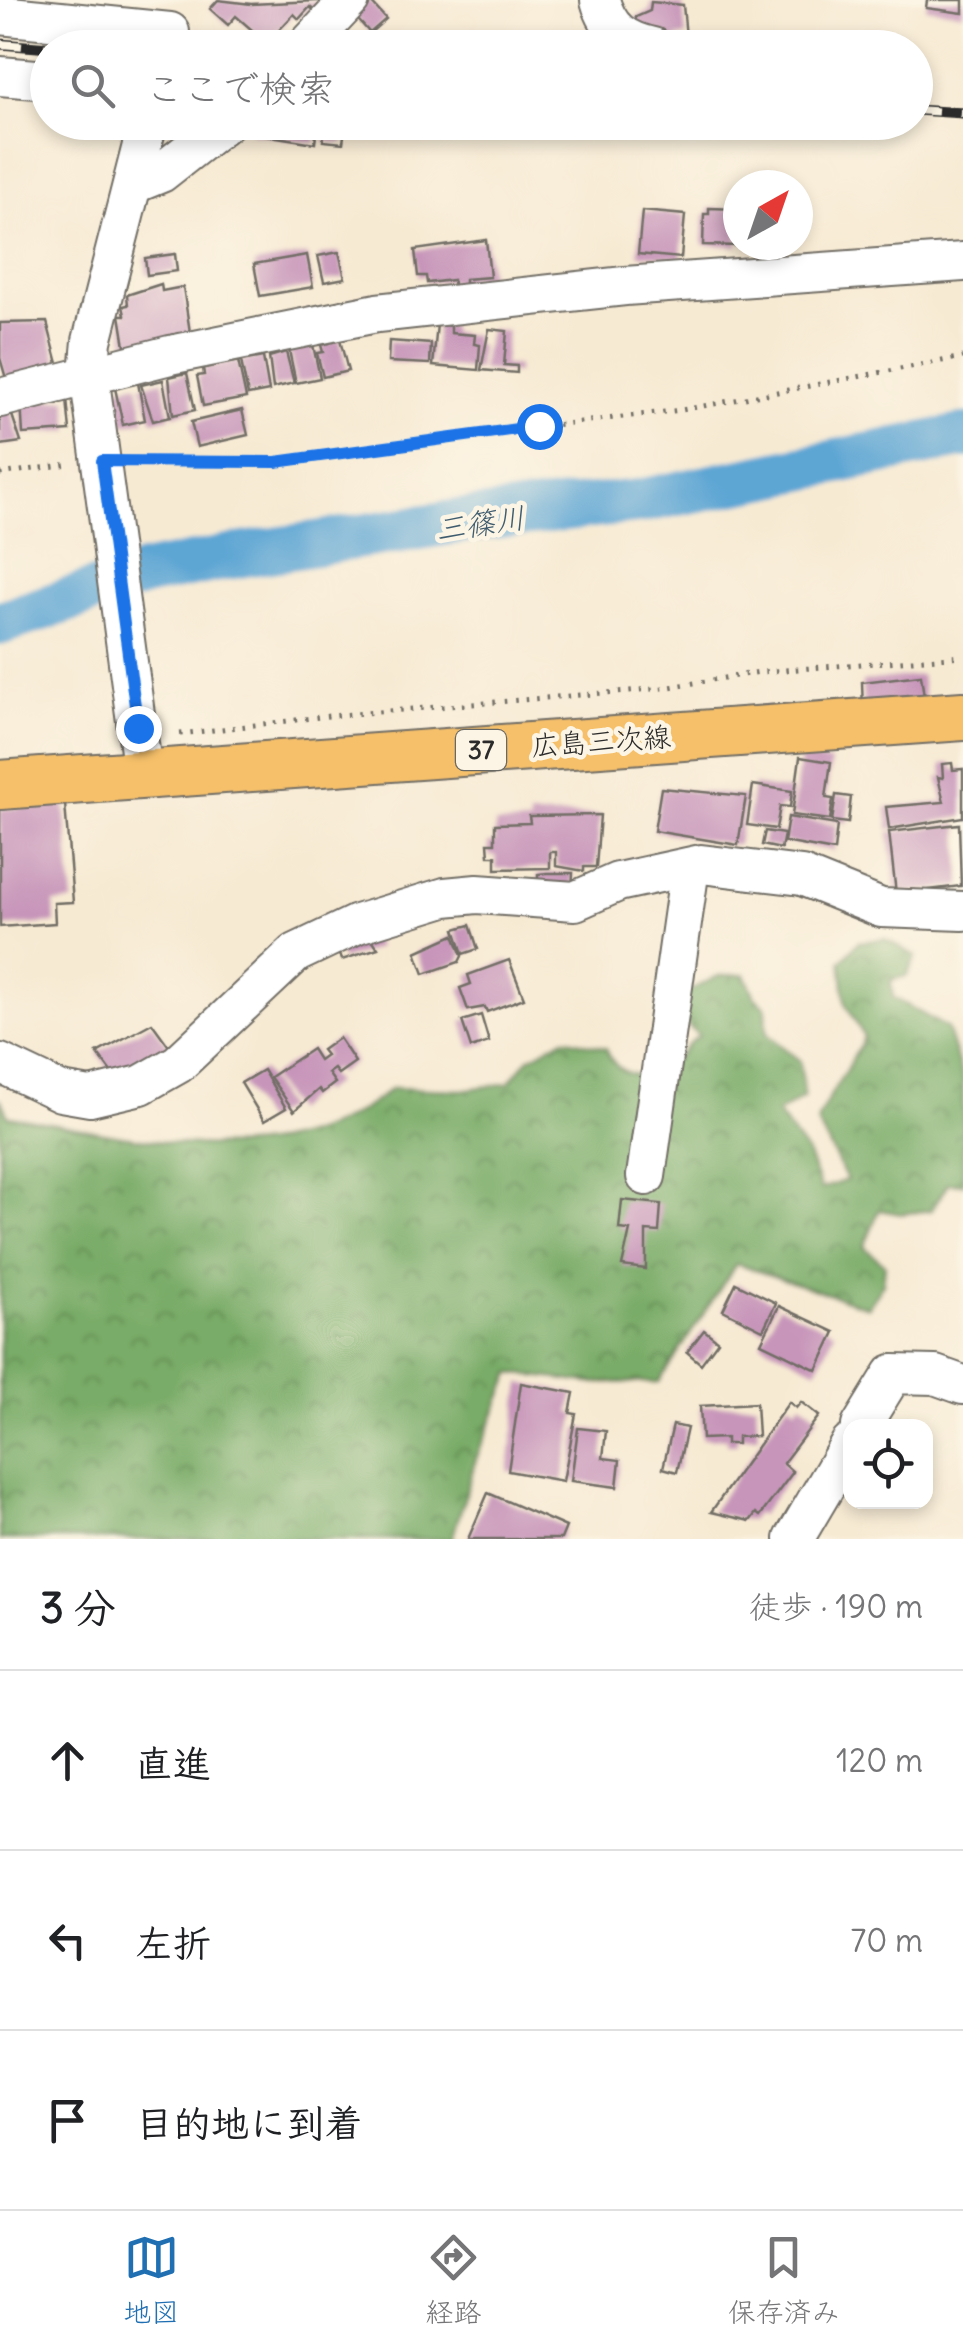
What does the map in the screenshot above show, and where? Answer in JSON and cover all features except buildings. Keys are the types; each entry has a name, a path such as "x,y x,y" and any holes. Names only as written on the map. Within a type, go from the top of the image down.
{"main road":[{"name":"広島三次線","path":"0,785 140,747 963,716"}],"street":[{"path":"321,30 350,0"},
{"path":"600,0 616,30"},
{"path":"0,14 172,26"},
{"path":"0,76 30,78"},
{"path":"140,747 89,374 92,341 134,184 141,140"},
{"path":"134,184 161,173 203,140"},
{"path":"0,398 89,374 377,313 626,286 963,262"},
{"path":"646,1176 690,866"},
{"path":"0,1063 61,1092 90,1097 112,1095 178,1064 279,965 357,924 445,897 477,894 575,900 618,882 690,866 736,866 802,876 881,908 963,911"},
{"path":"865,1419 894,1374 934,1375 963,1385"},
{"path":"794,1539 843,1456"}],"path":[{"path":"0,474 104,477 276,462 682,410 963,356"},
{"path":"140,747 252,724 664,688 760,672 963,656"}],"green space":[{"path":"885,939 916,956 907,976 891,980 893,997 947,1028 963,1079 963,1184 948,1183 932,1210 901,1214 879,1210 864,1247 885,1265 883,1283 868,1307 736,1264 659,1382 589,1383 511,1373 476,1459 452,1539 0,1539 0,1098 8,1116 108,1134 207,1146 256,1144 303,1136 349,1118 392,1088 462,1090 509,1083 528,1059 564,1038 606,1048 617,1066 632,1074 660,1070 699,1036 680,1018 687,992 718,976 745,974 755,997 766,1007 767,1034 800,1061 804,1097 777,1113 807,1153 821,1189 847,1180 817,1122 864,1037 846,1004 841,962 858,942"}],"waterway":[{"name":"三篠川","path":"0,623 145,574 241,555 461,521 641,501 963,436"}],"railway":[{"path":"0,44 30,46"},
{"path":"933,111 963,113"}],"route":[{"path":"138,728 102,461 276,462 539,426"}]}
